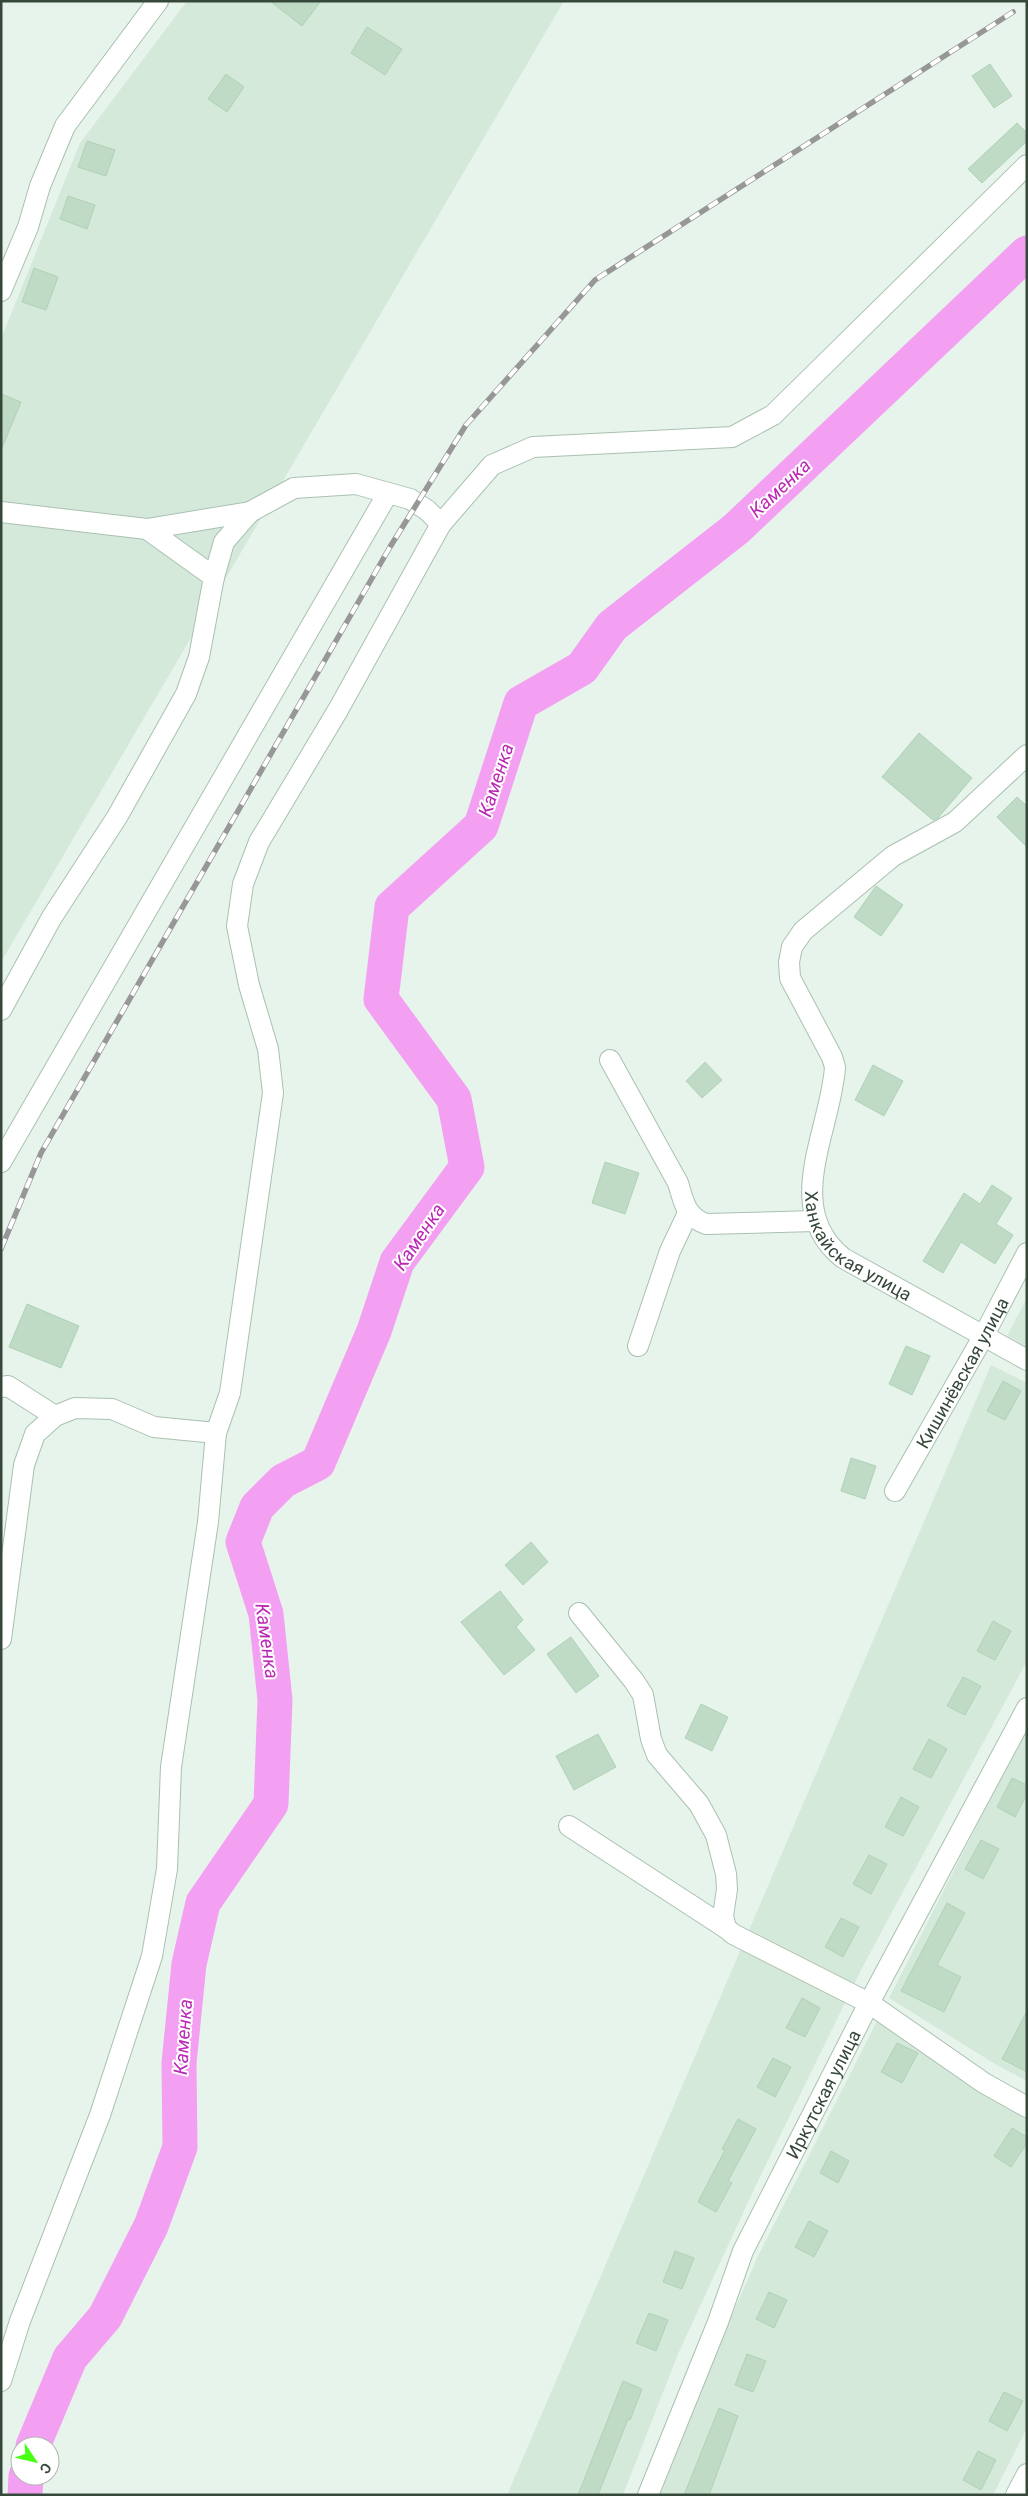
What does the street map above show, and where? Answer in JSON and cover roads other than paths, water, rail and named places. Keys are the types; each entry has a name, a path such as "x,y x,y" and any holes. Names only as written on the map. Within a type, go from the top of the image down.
{"street":[{"path":"1,291 28,227 40,186 65,126 158,1"},
{"path":"1,2381 20,2321 100,2115 152,1956 167,1869 171,1767 208,1522 216,1433 230,1393 273,1093 268,1049 249,985 237,926 243,884 259,842 338,710 441,524 492,465 533,446 732,437 773,415 1027,165"},
{"path":"1,512 147,529 250,512 294,488 356,484 410,500 427,510 441,524"},
{"path":"1,1162 388,493"},
{"path":"1,1010 52,917 117,817 186,694 199,657 214,578 224,542 250,512"},
{"path":"147,529 214,578"},
{"name":"Ханкайская улица","path":"1027,755 956,822 893,856 803,931 792,947 789,962 790,978 832,1057 835,1067 812,1187 815,1221 824,1238 843,1258 1027,1360"},
{"path":"610,1060 678,1183 688,1213 697,1221 706,1224 815,1221"},
{"path":"638,1346 670,1252 688,1213"},
{"name":"Кишинёвская улица","path":"895,1490 983,1337 1027,1253"},
{"path":"1,1387 8,1386 55,1416"},
{"path":"1,1639 24,1465 35,1434 55,1416 75,1408 112,1410 154,1427 216,1433"},
{"path":"579,1613 634,1680 643,1695 651,1739 657,1755 699,1804 716,1835 726,1874 727,1889 723,1916 726,1928"},
{"name":"Иркутская улица","path":"648,2495 718,2322 743,2252 869,2003 1027,1708"},
{"path":"569,1826 733,1934 869,2003 984,2082 1027,2107"},
{"path":"1,2338 20,2321"},
{"path":"1016,2495 1027,2474"}],"waterway":[{"name":"Каменка","path":"37,2436 70,2358 105,2317 151,2226 180,2147 179,2063 189,1964 203,1903 271,1804 275,1700 266,1614 243,1542 257,1507 283,1481 318,1463 374,1331 397,1262 467,1167 454,1099 381,999 392,907 481,826 521,703 582,668 612,626 736,529 1027,253"},
{"name":"Каменка","path":"25,2486 25,2495"}],"railway":[{"path":"1,1249 41,1153 390,547 466,425 595,280 1013,12"}]}
